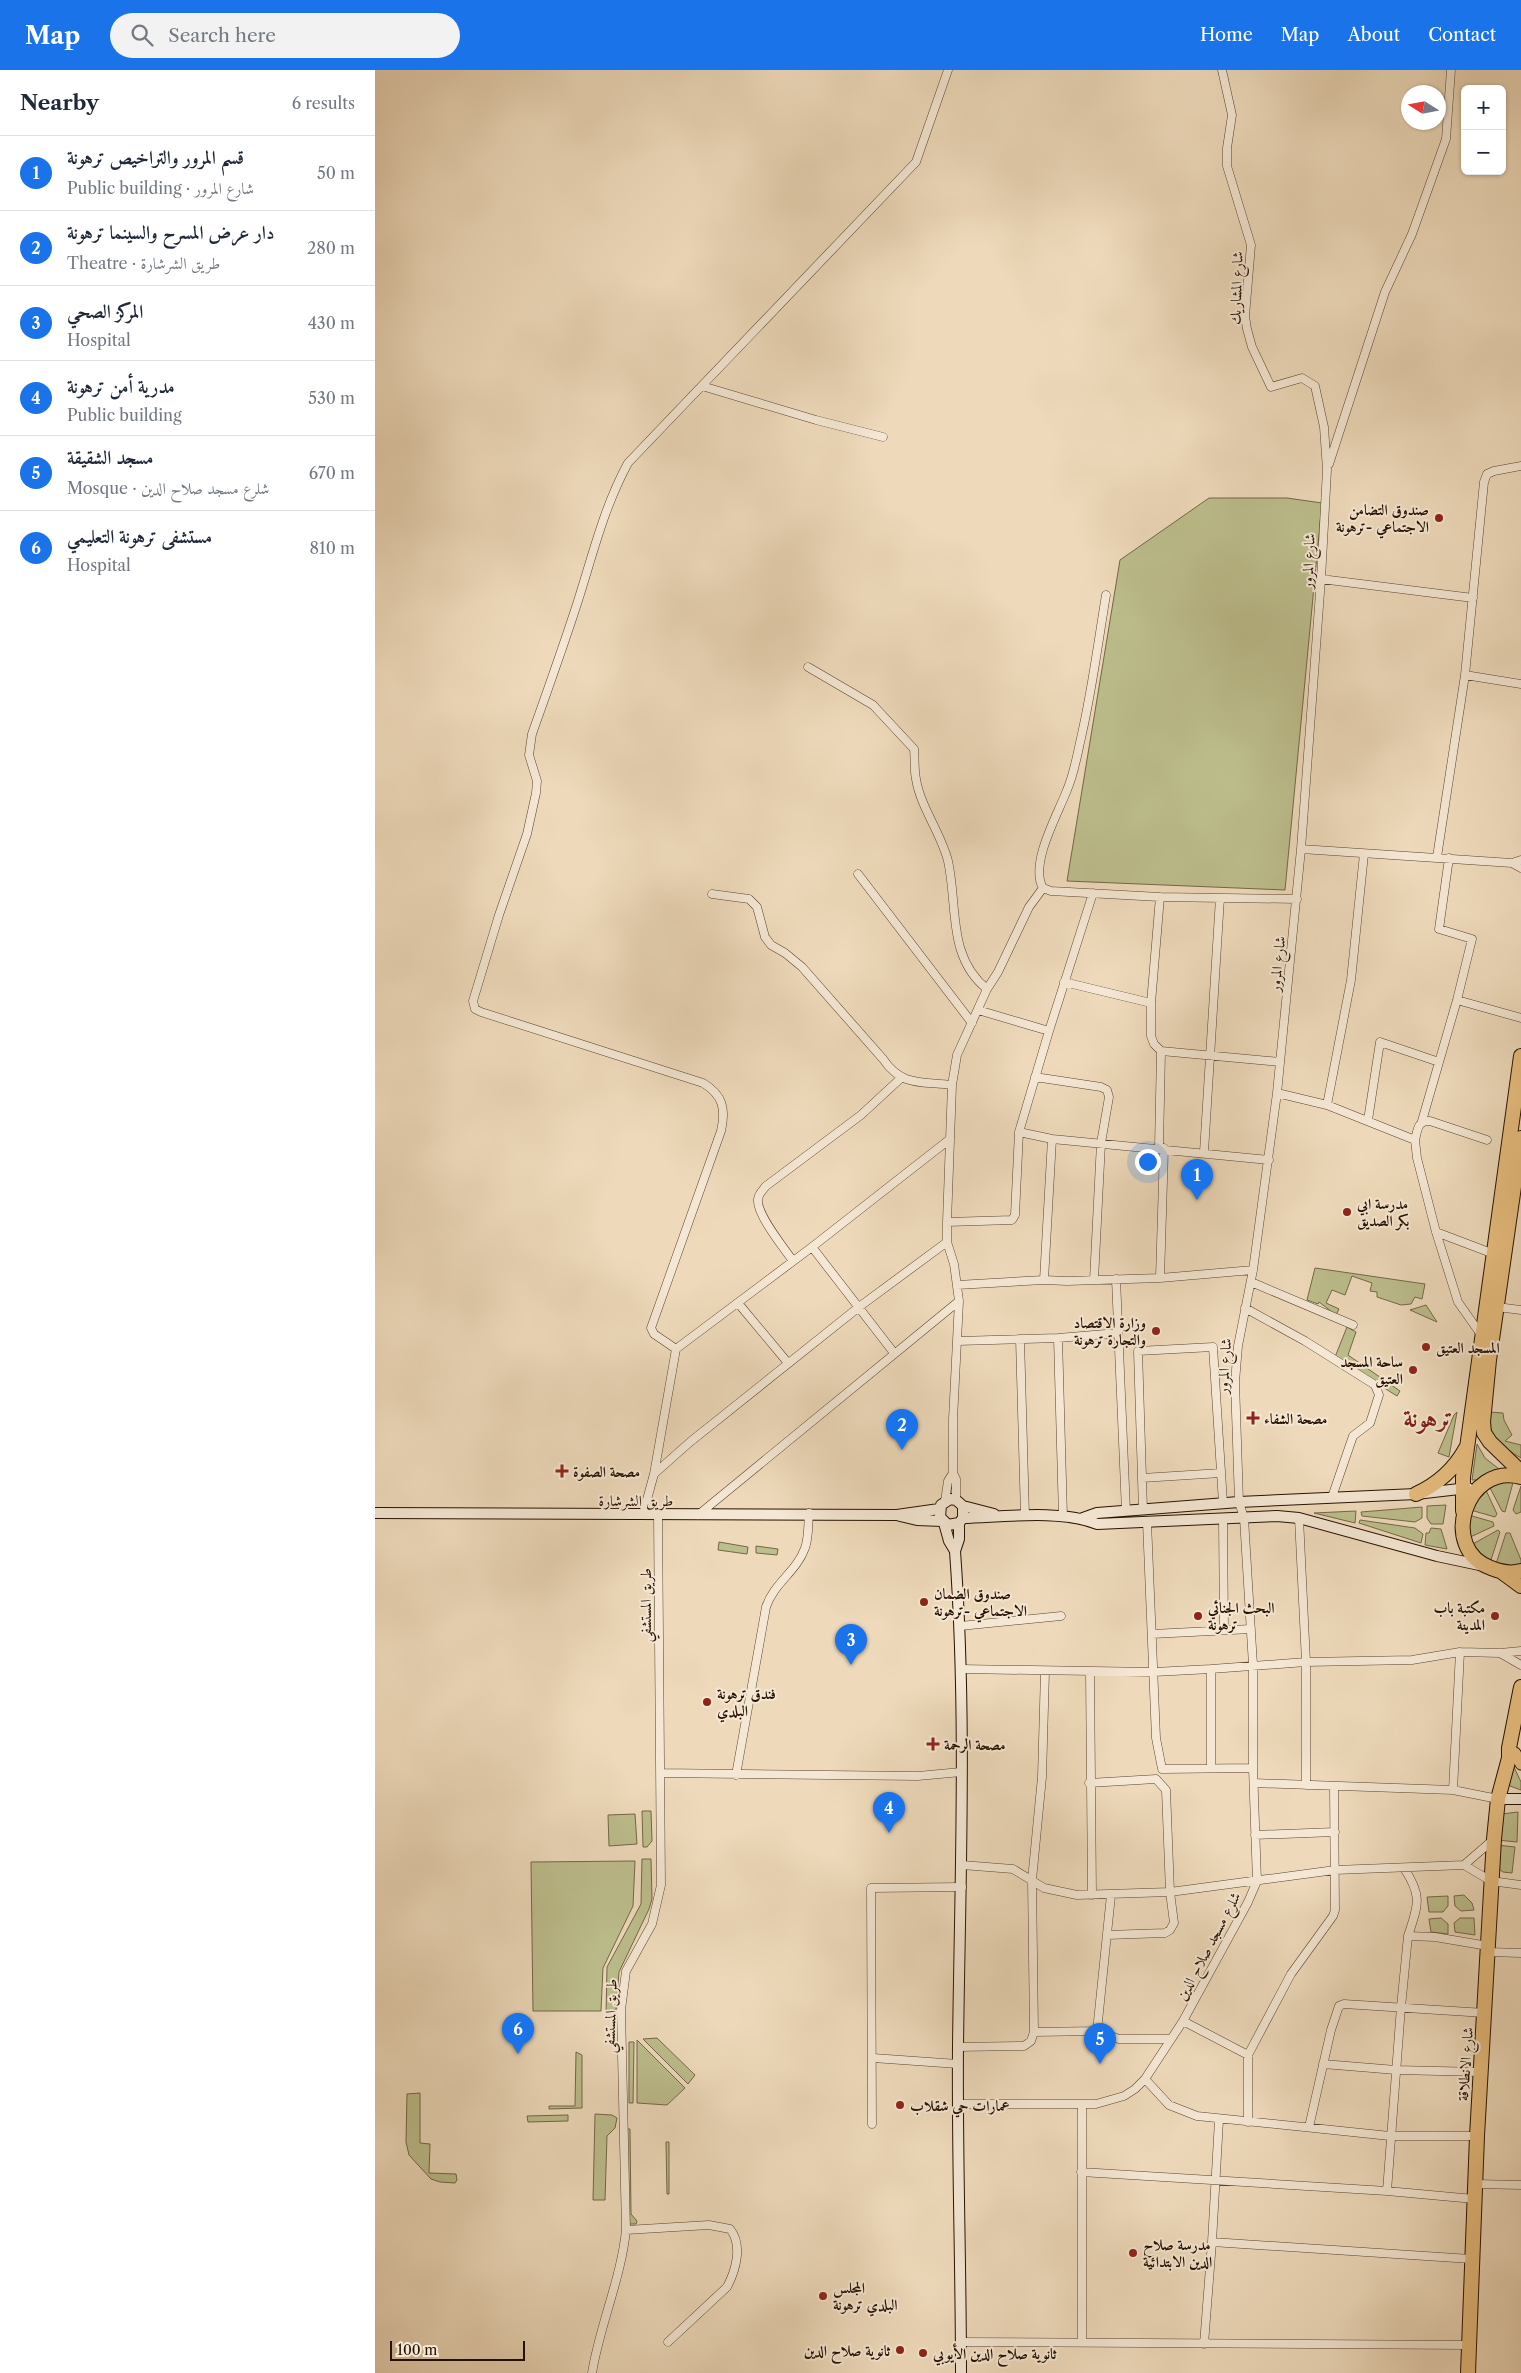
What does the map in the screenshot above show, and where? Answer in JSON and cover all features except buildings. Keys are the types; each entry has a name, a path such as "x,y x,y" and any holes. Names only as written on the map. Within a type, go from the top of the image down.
{"highway":[{"path":"1521,1056 1462,1489 1463,1536 1475,1558 1485,1566 1502,1572 1521,1586"},
{"path":"1521,1138 1485,1398 1484,1432 1501,1454 1521,1472"},
{"path":"1416,1494 1441,1480 1456,1464 1467,1446"},
{"path":"1463,1511 1469,1498 1479,1486 1503,1476 1521,1477"},
{"path":"1502,1572 1521,1571"},
{"path":"1515,1758 1509,1748 1521,1687"},
{"path":"1515,1758 1521,1727"},
{"name":"شارع الانطلاقة","path":"1468,2373 1471,2259 1494,1839 1499,1799 1515,1758"}],"street":[{"path":"676,1349 654,1334 651,1328 721,1131 724,1106 719,1097 713,1089 703,1083 481,1012 475,1009 473,1001 529,826 537,781 529,755 532,734 576,607 603,518 628,463 916,162 948,70"},
{"name":"شارع المشاريك","path":"1222,70 1232,115 1227,148 1227,166 1251,245 1245,316 1252,347 1271,387 1303,378 1315,386 1324,427"},
{"path":"1327,470 1385,292 1412,234 1446,139 1451,70"},
{"path":"702,386 816,420 883,437"},
{"name":"شارع المرور","path":"1239,1502 1235,1382 1237,1346 1251,1282 1269,1160 1297,898 1321,579 1327,470 1324,427"},
{"path":"1437,858 1465,675 1484,482 1487,474 1521,466"},
{"path":"1321,579 1473,598"},
{"path":"1106,595 1086,716 1077,758 1068,789 1046,841 1041,863 1040,883 1043,888 1051,891 1161,897 1297,898"},
{"path":"807,667 873,705 915,749 916,780 948,860 955,930 966,966 973,978 987,989"},
{"path":"1465,675 1521,684"},
{"path":"1301,849 1512,863 1521,860"},
{"path":"1327,1105 1351,980 1364,854"},
{"path":"1449,858 1439,929 1472,940 1423,1121 1419,1124 1415,1140 1417,1158 1436,1232 1458,1302 1482,1336"},
{"path":"1512,863 1521,868"},
{"path":"858,874 972,1023"},
{"path":"955,1551 949,1541 943,1522 951,1504 956,1480 953,1473 953,1419 959,1301 954,1264 947,1242 952,1085 957,1055 977,1010 998,972 1029,907 1043,888"},
{"path":"947,1222 1013,1220 1015,1215 1019,1132 1093,893"},
{"path":"713,894 749,900 757,907 765,937 771,944 785,952 802,966 883,1058 892,1072 901,1078 952,1085"},
{"path":"1161,897 1151,1002 1151,1036 1154,1044 1161,1051 1280,1062"},
{"path":"1205,1152 1220,898"},
{"path":"1065,982 1151,1002"},
{"path":"1457,1000 1521,1018"},
{"path":"977,1010 1049,1032"},
{"path":"1368,1120 1380,1042 1439,1062"},
{"path":"1160,1278 1161,1051"},
{"path":"1035,1077 1101,1087 1107,1090 1109,1097 1101,1144 1093,1280"},
{"path":"793,1261 760,1212 758,1201 760,1193 861,1115 901,1078"},
{"path":"1277,1093 1327,1105 1415,1140"},
{"path":"1423,1121 1430,1121 1487,1140"},
{"path":"1019,1132 1052,1139 1205,1152 1269,1160"},
{"path":"643,1514 654,1474 676,1349 812,1247 950,1139"},
{"path":"1044,1280 1052,1139"},
{"path":"1436,1232 1493,1254"},
{"path":"654,1474 788,1362 947,1242"},
{"path":"812,1247 894,1353"},
{"path":"957,1285 1044,1280 1067,1282 1160,1278 1253,1270"},
{"path":"1116,1279 1126,1511"},
{"path":"1251,1282 1353,1325"},
{"path":"698,1515 959,1301"},
{"path":"739,1302 788,1362"},
{"path":"1497,1306 1521,1310"},
{"path":"1245,1308 1305,1341 1375,1385 1379,1394 1370,1423 1353,1436 1332,1497"},
{"path":"958,1341 1058,1338 1118,1333"},
{"path":"1058,1338 1063,1517"},
{"path":"1020,1339 1025,1516"},
{"path":"1143,1510 1137,1351 1213,1347 1223,1504"},
{"path":"1142,1478 1221,1473"},
{"path":"1083,1518 1097,1513 1239,1502 1416,1494 1479,1486"},
{"name":"شلرع مسجد صلاح الدين","path":"959,2104 1082,2104 1109,2102 1124,2096 1145,2079 1183,2021 1248,1902 1257,1881 1253,1768 1253,1666 1244,1518 1239,1502"},
{"path":"951,1504 961,1521 959,1539 955,1551 960,1626 963,1866 958,2047 961,2373"},
{"path":"897,1515 951,1504 995,1515"},
{"name":"طريق الشرشارة","path":"375,1513 549,1515 809,1513 897,1515"},
{"path":"736,1775 771,1592 801,1557 805,1548 809,1513"},
{"name":"طريق المستشفي","path":"592,2373 597,2344 624,2249 626,2230 621,2010 626,1971 652,1924 661,1885 659,1514"},
{"path":"897,1515 917,1520 943,1522 951,1526 961,1521 995,1515 1083,1518 1097,1524 1277,1516 1299,1518 1437,1556 1485,1566"},
{"path":"1299,1518 1306,1662 1306,1786"},
{"path":"1223,1519 1224,1630"},
{"path":"1147,1522 1156,1738 1162,1769 1253,1768"},
{"path":"960,1626 1061,1616"},
{"path":"1153,1634 1251,1629"},
{"path":"961,1669 1154,1672 1306,1662 1412,1660 1459,1652 1500,1653 1521,1650"},
{"path":"1453,1790 1459,1652"},
{"path":"1500,1653 1521,1664"},
{"path":"1211,1669 1211,1768"},
{"path":"958,2047 1024,2046 1031,2041 1034,2032 1032,1880 1042,1777 1045,1671"},
{"path":"1090,1671 1089,1784 1091,1896"},
{"path":"660,1772 736,1775 918,1776 961,1772"},
{"path":"1089,1784 1156,1779 1166,1790 1170,1892 1174,1923 1171,1930 1165,1933 1107,1935"},
{"path":"1254,1783 1453,1790 1499,1799 1521,1799"},
{"path":"1247,2122 1248,2055 1291,1974 1333,1916 1335,1899 1334,1787"},
{"path":"1255,1835 1335,1832"},
{"path":"1463,1865 1494,1839"},
{"path":"963,1866 1013,1869 1056,1892 1091,1896 1170,1892 1335,1870 1463,1865 1491,1881 1521,1885"},
{"path":"1387,2191 1390,2136 1408,1936 1418,1902 1416,1887 1404,1868"},
{"path":"872,2124 871,1888 962,1886"},
{"path":"1097,2031 1111,1894"},
{"path":"1408,1936 1435,1937 1488,1949 1521,1953"},
{"path":"1309,2127 1323,2064 1339,2006 1344,2004 1485,2013"},
{"path":"1183,2021 1248,2055"},
{"path":"1034,2032 1097,2031 1119,2040 1171,2039"},
{"path":"873,2058 958,2064"},
{"path":"1323,2064 1396,2070 1481,2072"},
{"path":"1145,2079 1169,2105 1197,2116 1219,2120 1390,2136 1477,2136"},
{"path":"1081,2342 1082,2104"},
{"path":"1204,2344 1219,2120"},
{"path":"1081,2172 1216,2182 1387,2191 1474,2199"},
{"path":"1475,2184 1521,2184"},
{"path":"626,2230 709,2225 730,2229 737,2237 738,2246 732,2278 727,2287 668,2342"},
{"path":"1212,2242 1471,2259"},
{"path":"961,2342 1469,2345"}],"green space":[{"path":"1209,498 1287,498 1322,503 1285,890 1067,881 1120,560"},
{"path":"1315,1268 1425,1284 1422,1299 1415,1297 1411,1304 1401,1305 1377,1297 1377,1292 1370,1291 1372,1283 1352,1276 1345,1295 1332,1290 1326,1303 1339,1309 1336,1315 1319,1302 1318,1304 1307,1300"},
{"path":"1426,1305 1437,1322 1410,1310"},
{"path":"1347,1327 1356,1332 1348,1355 1400,1391 1397,1396 1335,1357"},
{"path":"1457,1412 1449,1457 1438,1453"},
{"path":"1489,1412 1503,1413 1504,1420 1512,1435 1505,1441 1521,1445 1521,1458 1497,1440 1489,1421"},
{"path":"1477,1444 1485,1458 1499,1469 1482,1480 1472,1480"},
{"path":"1514,1479 1505,1512 1502,1511 1488,1484"},
{"path":"1521,1486 1521,1512 1516,1514 1513,1510"},
{"path":"1485,1488 1497,1514 1495,1517 1467,1509"},
{"path":"1446,1505 1443,1524 1431,1524 1427,1518 1427,1506"},
{"path":"1422,1507 1422,1518 1415,1522 1362,1516 1361,1512"},
{"path":"1356,1511 1355,1523 1314,1513"},
{"path":"1465,1514 1493,1522 1494,1526 1466,1539"},
{"path":"1360,1520 1415,1528 1423,1534 1421,1543 1359,1523"},
{"path":"1431,1528 1441,1529 1447,1549 1425,1545 1426,1533 1429,1533"},
{"path":"1498,1530 1500,1532 1490,1563 1471,1545"},
{"path":"1506,1533 1510,1533 1521,1560 1521,1568 1495,1567"},
{"path":"719,1542 748,1547 747,1554 718,1550"},
{"path":"756,1546 778,1549 777,1555 756,1553"},
{"path":"1513,1765 1521,1782 1521,1790 1510,1786 1507,1781"},
{"path":"642,1811 651,1811 652,1841 647,1847 643,1847"},
{"path":"1518,1812 1517,1842 1497,1840 1502,1814"},
{"path":"635,1814 637,1844 609,1846 608,1815"},
{"path":"1497,1845 1515,1847 1512,1873 1503,1872 1496,1867"},
{"path":"642,1859 651,1859 652,1899 619,1972 616,2009 606,2014 607,1967 641,1904"},
{"path":"635,1861 633,1906 603,1968 601,2011 533,2011 531,1862"},
{"path":"1464,1895 1472,1903 1474,1910 1461,1911 1455,1906 1454,1896"},
{"path":"1448,1896 1448,1906 1443,1912 1429,1912 1427,1897"},
{"path":"1441,1918 1448,1924 1448,1934 1431,1932 1429,1919"},
{"path":"1460,1918 1474,1918 1475,1935 1455,1932 1454,1923"},
{"path":"657,2038 695,2075 688,2084 643,2039"},
{"path":"637,2040 685,2088 667,2105 637,2103"},
{"path":"629,2042 634,2042 633,2103 629,2103"},
{"path":"576,2052 582,2055 582,2108 549,2109 549,2106 575,2106"},
{"path":"420,2093 420,2143 430,2144 429,2173 456,2174 457,2180 455,2183 431,2179 409,2155 406,2142 407,2094"},
{"path":"595,2114 612,2115 617,2118 615,2128 607,2136 605,2200 593,2200"},
{"path":"568,2115 568,2121 528,2122 527,2116"},
{"path":"626,2129 630,2129 631,2214 637,2221 636,2224 627,2224"},
{"path":"666,2142 669,2142 669,2194 667,2194"}],"place":[{"name":"صندوق التضامن الاجتماعي -ترهونة","path":"1439,518"},
{"name":"قسم المرور والتراخيص ترهونة","path":"1197,1200"},
{"name":"مدرسة ابي بكر الصديق","path":"1347,1212"},
{"name":"وزارة الاقتصاد والتجارة ترهونة","path":"1156,1331"},
{"name":"المسجد العتيق","path":"1426,1347"},
{"name":"ساحة المسجد العتيق","path":"1413,1370"},
{"name":"مصحة الشفاء","path":"1253,1418"},
{"name":"دار عرض المسرح والسينما ترهونة","path":"902,1450"},
{"name":"مصحة الصفوة","path":"562,1471"},
{"name":"صندوق الضمان الاجتماعي -ترهونة","path":"924,1602"},
{"name":"البحث الجنائي ترهونة","path":"1198,1616"},
{"name":"مكتبة باب المدينة","path":"1495,1616"},
{"name":"المركز الصحي","path":"851,1665"},
{"name":"فندق ترهونة البلدي","path":"707,1702"},
{"name":"مصحة الرحمة","path":"933,1744"},
{"name":"مدرية أمن ترهونة","path":"889,1833"},
{"name":"مستشفى ترهونة التعليمي","path":"518,2054"},
{"name":"مسجد الشقيقة","path":"1100,2064"},
{"name":"عمارات حي شقلاب","path":"900,2105"},
{"name":"مدرسة صلاح الدين الابتدائية","path":"1133,2253"},
{"name":"المجلس البلدي ترهونة","path":"823,2296"},
{"name":"ثانوية صلاح الدين","path":"900,2350"},
{"name":"ثانوية صلاح الدين الأيوبي","path":"923,2353"}],"district":[{"name":"ترهونة","path":"1428,1418"}]}
